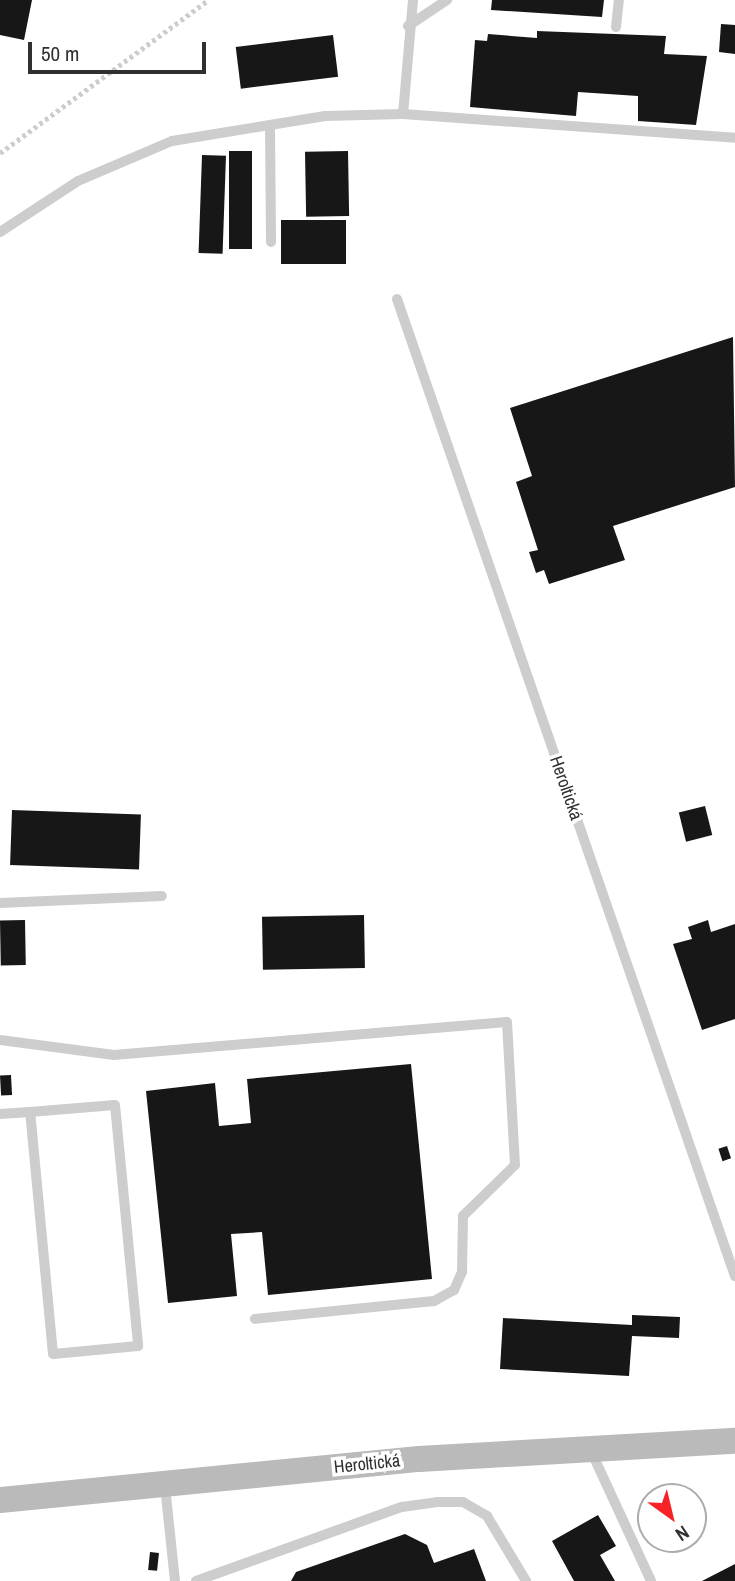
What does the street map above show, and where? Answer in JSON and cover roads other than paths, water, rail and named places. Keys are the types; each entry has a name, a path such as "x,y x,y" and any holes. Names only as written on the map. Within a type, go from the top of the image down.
{"street":[{"name":"Heroltická","path":"0,1500 590,1448 735,1441"}],"lane":[{"path":"403,114 408,26 413,0"},
{"path":"408,26 447,0"},
{"path":"616,27 619,0"},
{"path":"0,232 78,181 172,141 325,116 403,114 735,138"},
{"path":"270,125 271,242"},
{"name":"Heroltická","path":"397,299 735,1276"},
{"path":"0,904 162,896"},
{"path":"0,1040 114,1055 507,1022 514,1165 463,1216 462,1272 454,1290 434,1301 255,1319"},
{"path":"0,1114 115,1105 138,1346 53,1354 30,1112"},
{"path":"590,1448 651,1581"},
{"path":"165,1485 174,1581"},
{"path":"197,1581 402,1507 437,1502 463,1502 487,1516 526,1581"}]}
